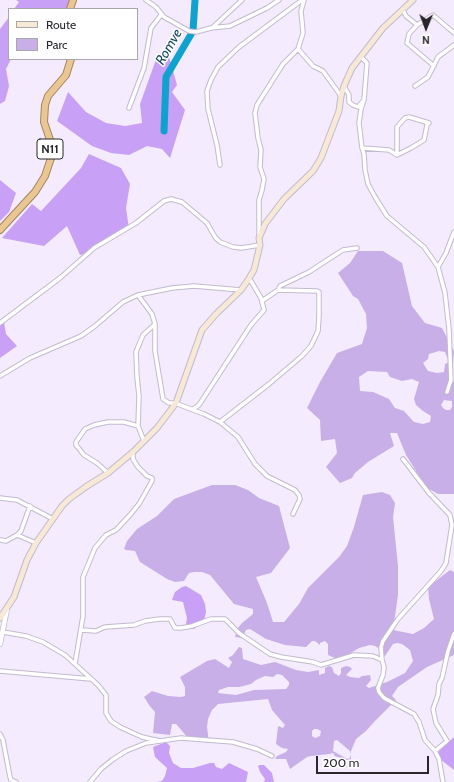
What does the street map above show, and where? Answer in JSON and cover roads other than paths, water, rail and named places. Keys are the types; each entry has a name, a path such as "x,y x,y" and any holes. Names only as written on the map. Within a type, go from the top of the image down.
{"highway":[{"name":"N11","path":"0,230 35,192 45,176 51,158 50,140 44,122 45,105 48,96 66,75 71,60"}],"main road":[{"path":"0,618 14,598 27,560 36,543 69,499 96,479 108,473 132,452 157,428 176,404 202,330 241,290 248,280 254,270 260,245 259,238 265,224 294,189 313,171 322,158 339,111 344,86 352,68 383,28 412,0"}],"street":[{"path":"146,0 156,7 161,15 189,31 196,32 211,28 230,26 267,8 278,0"},
{"path":"211,28 242,0"},
{"path":"259,238 259,200 264,179 260,167 261,150 255,113 257,105 283,64 298,49 304,33 301,11 303,0"},
{"path":"220,165 217,145 208,109 207,91 211,80 218,67 239,47 303,0"},
{"path":"403,10 406,16 417,25"},
{"path":"129,108 144,68 151,28 161,15"},
{"path":"434,66 409,47 407,43 409,34 417,25 433,15 454,33"},
{"path":"415,86 428,77 438,57 454,45"},
{"path":"298,49 313,66 323,71 341,96"},
{"path":"361,57 365,60 366,64 364,100 361,108 359,123 368,184 388,216 424,247 438,267 445,293 449,329 451,380 448,392"},
{"path":"344,86 349,95 349,102 353,105 358,108 364,100"},
{"path":"409,117 429,123 427,125 424,140 397,155 397,127 406,118 409,117"},
{"path":"362,148 389,150 397,155"},
{"path":"0,323 60,278 94,248 136,223 164,201 171,199 182,202 207,223 215,237 220,242 233,247 241,248 260,245"},
{"path":"438,267 446,253 454,232"},
{"path":"262,301 278,290 280,286 309,272 343,250 356,248"},
{"path":"193,410 199,405 251,325 262,315 264,310 262,301 251,280 248,280"},
{"path":"0,376 30,358 81,336 123,302 138,295 172,288 194,286 241,290"},
{"path":"220,422 302,356 311,346 316,336 319,317 319,292 278,290"},
{"path":"138,295 152,314 155,324 155,351 163,399 169,403 193,410 220,422 238,437 255,464 267,476 295,490 300,499 293,514"},
{"path":"144,441 138,426 139,396 136,377 136,352 143,335 155,324"},
{"path":"108,473 97,463 84,455 76,442 85,429 94,425 108,422 124,422 138,426"},
{"path":"75,664 81,630 84,577 95,548 106,535 116,530 130,515 139,504 152,481 152,478 147,476 138,467 133,459 132,452"},
{"path":"404,459 430,493 450,515 452,525 446,563 441,572 402,613 383,641 381,647 384,667 383,675 378,688 379,692 384,698 414,714 419,722 424,740 435,751 439,759 443,782"},
{"path":"0,498 17,500 53,519"},
{"path":"0,540 6,541 17,535 30,506"},
{"path":"17,535 36,543"},
{"path":"0,644 8,605"},
{"path":"81,630 96,631 105,627 134,625 145,621 160,619 170,619 175,628 182,628 212,619 225,619 245,637 270,654 281,657 313,662 321,665 354,655 373,656 382,660"},
{"path":"3,632 26,636 43,642 65,655 92,679 106,695 106,713 111,721 120,727 142,737 160,741"},
{"path":"435,751 447,742 436,723 433,709 454,634"},
{"path":"0,671 92,679"},
{"path":"0,734 3,740 10,777 16,782"},
{"path":"90,782 101,769 126,751 146,743 181,738 233,742 257,749 272,756"}],"waterway":[{"name":"Romve","path":"164,131 166,77 193,31 195,0"}]}
